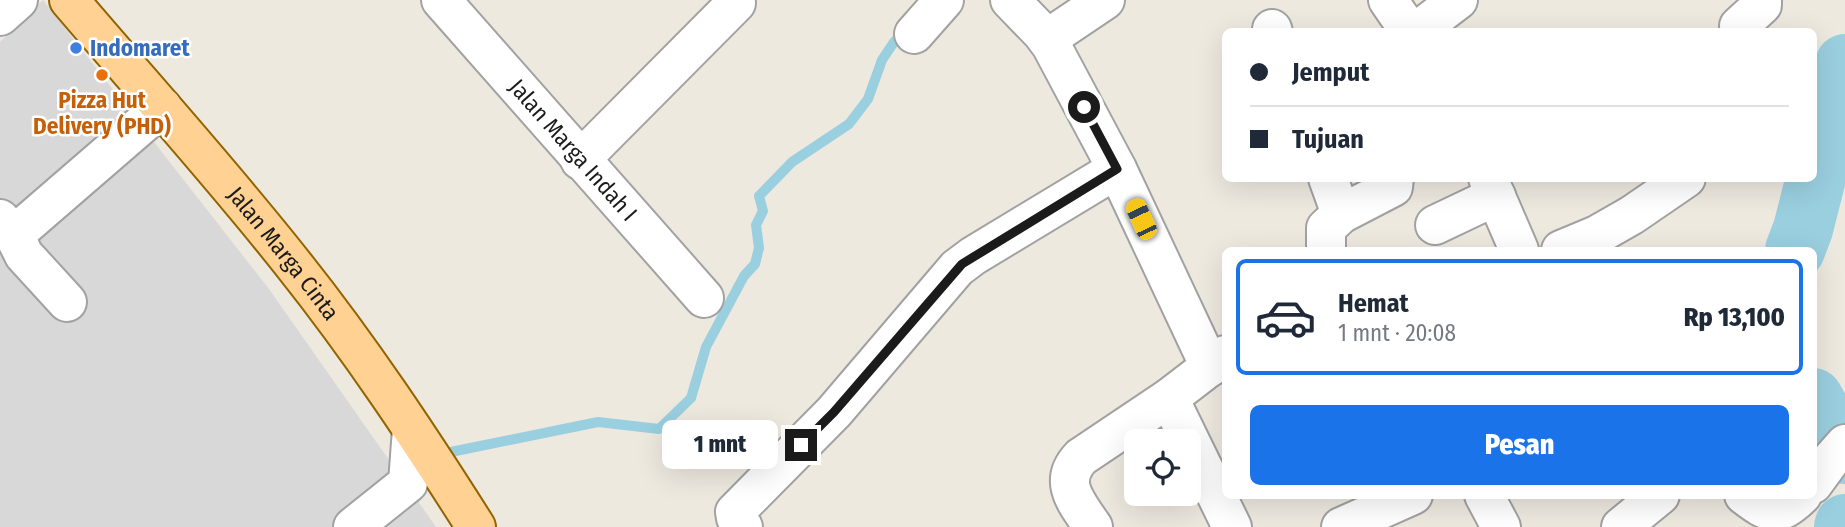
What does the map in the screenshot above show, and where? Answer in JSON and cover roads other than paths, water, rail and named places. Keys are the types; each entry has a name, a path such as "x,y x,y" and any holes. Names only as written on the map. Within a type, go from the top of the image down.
{"main road":[{"name":"Jalan Marga Cinta","path":"73,5 295,266 364,359 419,458 476,527"}],"street":[{"path":"0,16 18,0"},
{"name":"Jalan Marga Indah I","path":"441,0 704,298"},
{"path":"914,34 944,0"},
{"path":"1010,0 1047,39 1217,361 1073,466 1069,477 1070,488 1093,527"},
{"path":"1047,39 1105,0"},
{"path":"1388,0 1407,28"},
{"path":"1421,28 1458,0"},
{"path":"580,160 735,1"},
{"path":"67,302 24,255 7,227 162,107"},
{"path":"743,527 735,512 834,412 957,268 1117,169"},
{"path":"1329,182 1341,214"},
{"path":"1326,247 1326,228 1341,214 1393,187 1395,182"},
{"path":"1568,247 1597,235 1632,215 1680,182"},
{"path":"1434,225 1492,187 1519,247"},
{"path":"1169,398 1232,527"},
{"path":"353,527 419,458"},
{"path":"1341,527 1404,499"},
{"path":"1487,499 1501,527"},
{"path":"1621,527 1655,499"},
{"path":"1749,499 1773,512 1787,509 1798,499"}],"waterway":[{"path":"441,454 598,422 659,429 691,398 706,347 744,276 755,264 759,248 756,225 763,211 759,196 792,162 849,124 868,99 882,60 905,31"},
{"path":"1817,174 1845,64"},
{"path":"1796,247 1815,182"},
{"path":"1817,405 1845,454"}],"place":[{"name":"Indomaret","path":"76,48"},
{"name":"Pizza Hut Delivery (PHD)","path":"102,75"}]}
